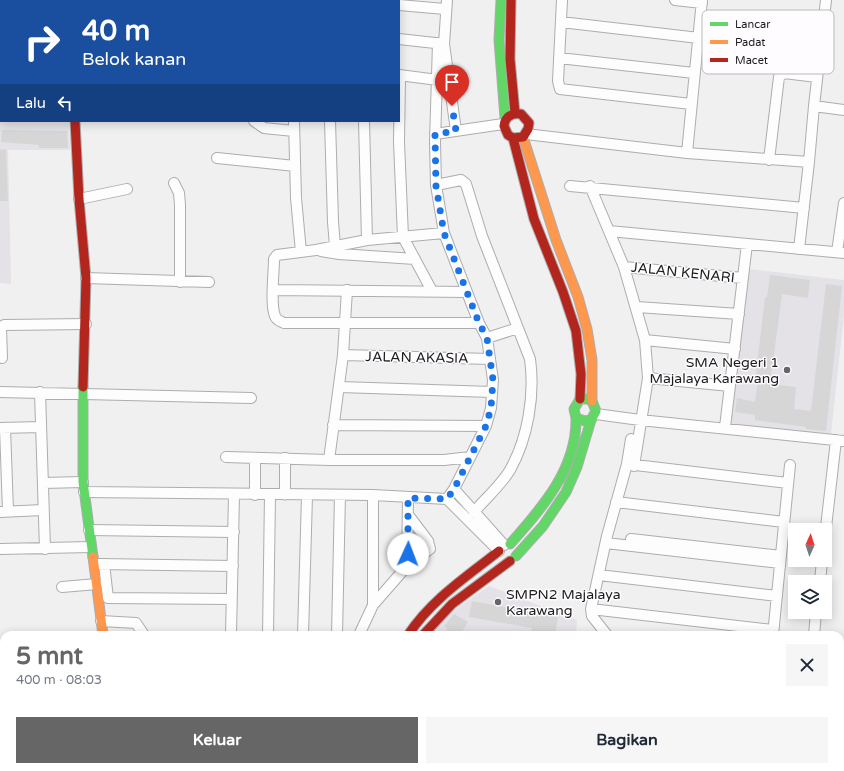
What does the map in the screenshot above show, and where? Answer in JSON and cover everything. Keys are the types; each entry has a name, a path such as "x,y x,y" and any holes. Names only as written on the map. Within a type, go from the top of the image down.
{"street":[{"path":"562,0 558,88 562,90 691,104"},
{"path":"675,0 702,1 687,153"},
{"path":"825,10 826,0"},
{"path":"515,113 510,32 511,2 501,2 500,31 504,121 506,134 513,138 524,135 687,153 809,162"},
{"path":"400,5 446,5 441,44 435,134 436,186 444,233 479,323 487,338 493,380 491,408 486,426 454,489 447,499"},
{"path":"561,22 699,38"},
{"path":"500,31 510,32"},
{"path":"400,39 441,44"},
{"path":"441,44 456,131"},
{"path":"559,58 694,73"},
{"path":"769,160 779,77 784,74 817,76 799,249"},
{"path":"400,75 438,80"},
{"path":"502,78 512,77"},
{"path":"814,106 844,110"},
{"path":"426,631 434,619 446,608 513,558 534,537 556,509 576,468 594,411 592,355 583,317 524,135 529,123 526,117 515,113 510,114 504,121 435,134"},
{"path":"75,122 79,199 86,278 83,393 83,482 91,547 99,564 108,598 232,599"},
{"path":"256,122 268,129 294,126 297,227 300,252"},
{"path":"330,122 335,246"},
{"path":"364,122 367,240"},
{"path":"399,122 403,237 432,291"},
{"path":"411,631 417,621 430,608 504,547 549,498 560,478 576,439 576,418 573,410 574,405 580,399 582,361 574,320 537,229 513,138"},
{"path":"217,158 295,166"},
{"path":"436,186 461,180 466,184 482,236 530,359 532,374 531,403 518,453 509,471 474,512"},
{"path":"174,183 178,193 180,205 180,282"},
{"path":"570,186 590,186 804,208"},
{"path":"590,186 624,267 645,340 648,378 637,420 631,465 616,502 606,539 591,609 592,616 604,631"},
{"path":"79,199 127,189"},
{"path":"609,231 840,252 844,203"},
{"path":"444,233 367,240 316,250 277,255 274,259 273,290 275,317 278,321 284,323 479,323"},
{"path":"725,428 747,244"},
{"path":"316,250 339,254 415,259"},
{"name":"JALAN KENARI","path":"624,267 743,278"},
{"path":"86,278 209,282"},
{"path":"273,290 467,292"},
{"path":"329,460 333,425 340,387 346,323 347,290"},
{"path":"636,307 739,314"},
{"path":"574,320 583,317"},
{"path":"2,358 1,328 4,324 86,324"},
{"path":"487,338 518,328"},
{"path":"645,340 735,350"},
{"name":"JALAN AKASIA","path":"343,356 490,359"},
{"path":"648,378 730,386"},
{"path":"340,387 492,392"},
{"path":"0,392 251,398"},
{"path":"40,392 44,549"},
{"path":"580,399 584,398 594,411 623,413 637,420 840,440 827,523"},
{"path":"576,418 586,421 594,411"},
{"path":"333,425 486,426"},
{"path":"41,427 3,428 4,512 43,510"},
{"path":"226,457 329,460 444,460 470,457"},
{"path":"255,458 255,495"},
{"path":"285,458 285,495"},
{"path":"631,465 788,483"},
{"path":"773,631 790,465"},
{"path":"43,484 83,482"},
{"path":"454,489 504,547"},
{"path":"84,492 270,496 373,495 447,499 504,547 514,547 513,558"},
{"path":"231,631 234,495"},
{"path":"337,631 340,495"},
{"path":"373,495 373,605"},
{"path":"268,631 270,496"},
{"path":"303,631 307,496"},
{"path":"407,566 409,516 408,498"},
{"path":"616,502 784,522"},
{"path":"361,631 373,605 407,566 428,552 430,547 428,541 409,516"},
{"path":"89,530 234,532"},
{"path":"606,539 780,559"},
{"path":"0,549 91,547"},
{"path":"504,547 502,559 513,558"},
{"path":"99,564 233,566"},
{"path":"99,564 97,584 102,631"},
{"path":"599,575 777,596"},
{"path":"62,587 97,584"},
{"path":"591,609 765,631"},
{"path":"814,631 815,619"},
{"path":"101,621 136,623 141,631"}],"shaded area":[{"path":"0,122 69,122 70,150 8,150 11,284 0,283"},
{"name":"SMA Negeri 1 Majalaya Karawang","path":"748,269 844,280 844,315 831,434 731,425"},
{"name":"SMPN2 Majalaya Karawang","path":"489,586 577,620 576,631 432,631 441,619"}],"building":[{"path":"2,130 67,131 68,148 39,148 39,145 1,142"},
{"path":"6,149 8,201 0,201 0,150"},
{"path":"770,275 810,280 808,298 782,294 770,384 796,387 794,409 811,411 826,284 842,286 826,431 755,420 755,415 735,412 737,398 755,402 759,375 756,374 765,297 767,297"},
{"path":"472,601 558,617 556,631 532,631 532,628 469,617"},
{"path":"454,614 468,622 462,631 447,631 447,628 444,626"}],"traffic: fast":[{"path":"501,0 499,40 505,118"},
{"path":"83,387 83,482 93,557"},
{"path":"516,556 543,526 566,492 577,467 591,420 596,411 592,401 580,399 574,409 576,418 585,421 591,420"},
{"path":"510,544 545,502 564,471 571,454 575,437 576,418"}],"traffic: slow":[{"path":"523,137 556,240 578,297 587,329 592,360 592,401"},
{"path":"93,557 102,631"}],"traffic: jam":[{"path":"511,0 510,59 515,113"},
{"path":"513,138 523,137 528,129 529,123 521,114 515,114 507,118 504,126 508,135 513,138 534,219 563,292 576,331 581,374 580,399"},
{"path":"75,122 79,199 86,278 83,387"},
{"path":"411,631 417,622 438,600 499,551"},
{"path":"427,631 452,604 510,561"}],"place":[{"name":"SMA Negeri 1 Majalaya Karawang","path":"787,370"},
{"name":"SMPN2 Majalaya Karawang","path":"498,602"}],"route":[{"path":"408,554 408,498 447,499 454,489 486,426 491,408 493,380 487,338 479,323 444,233 436,186 435,134 456,131 452,106"}]}
